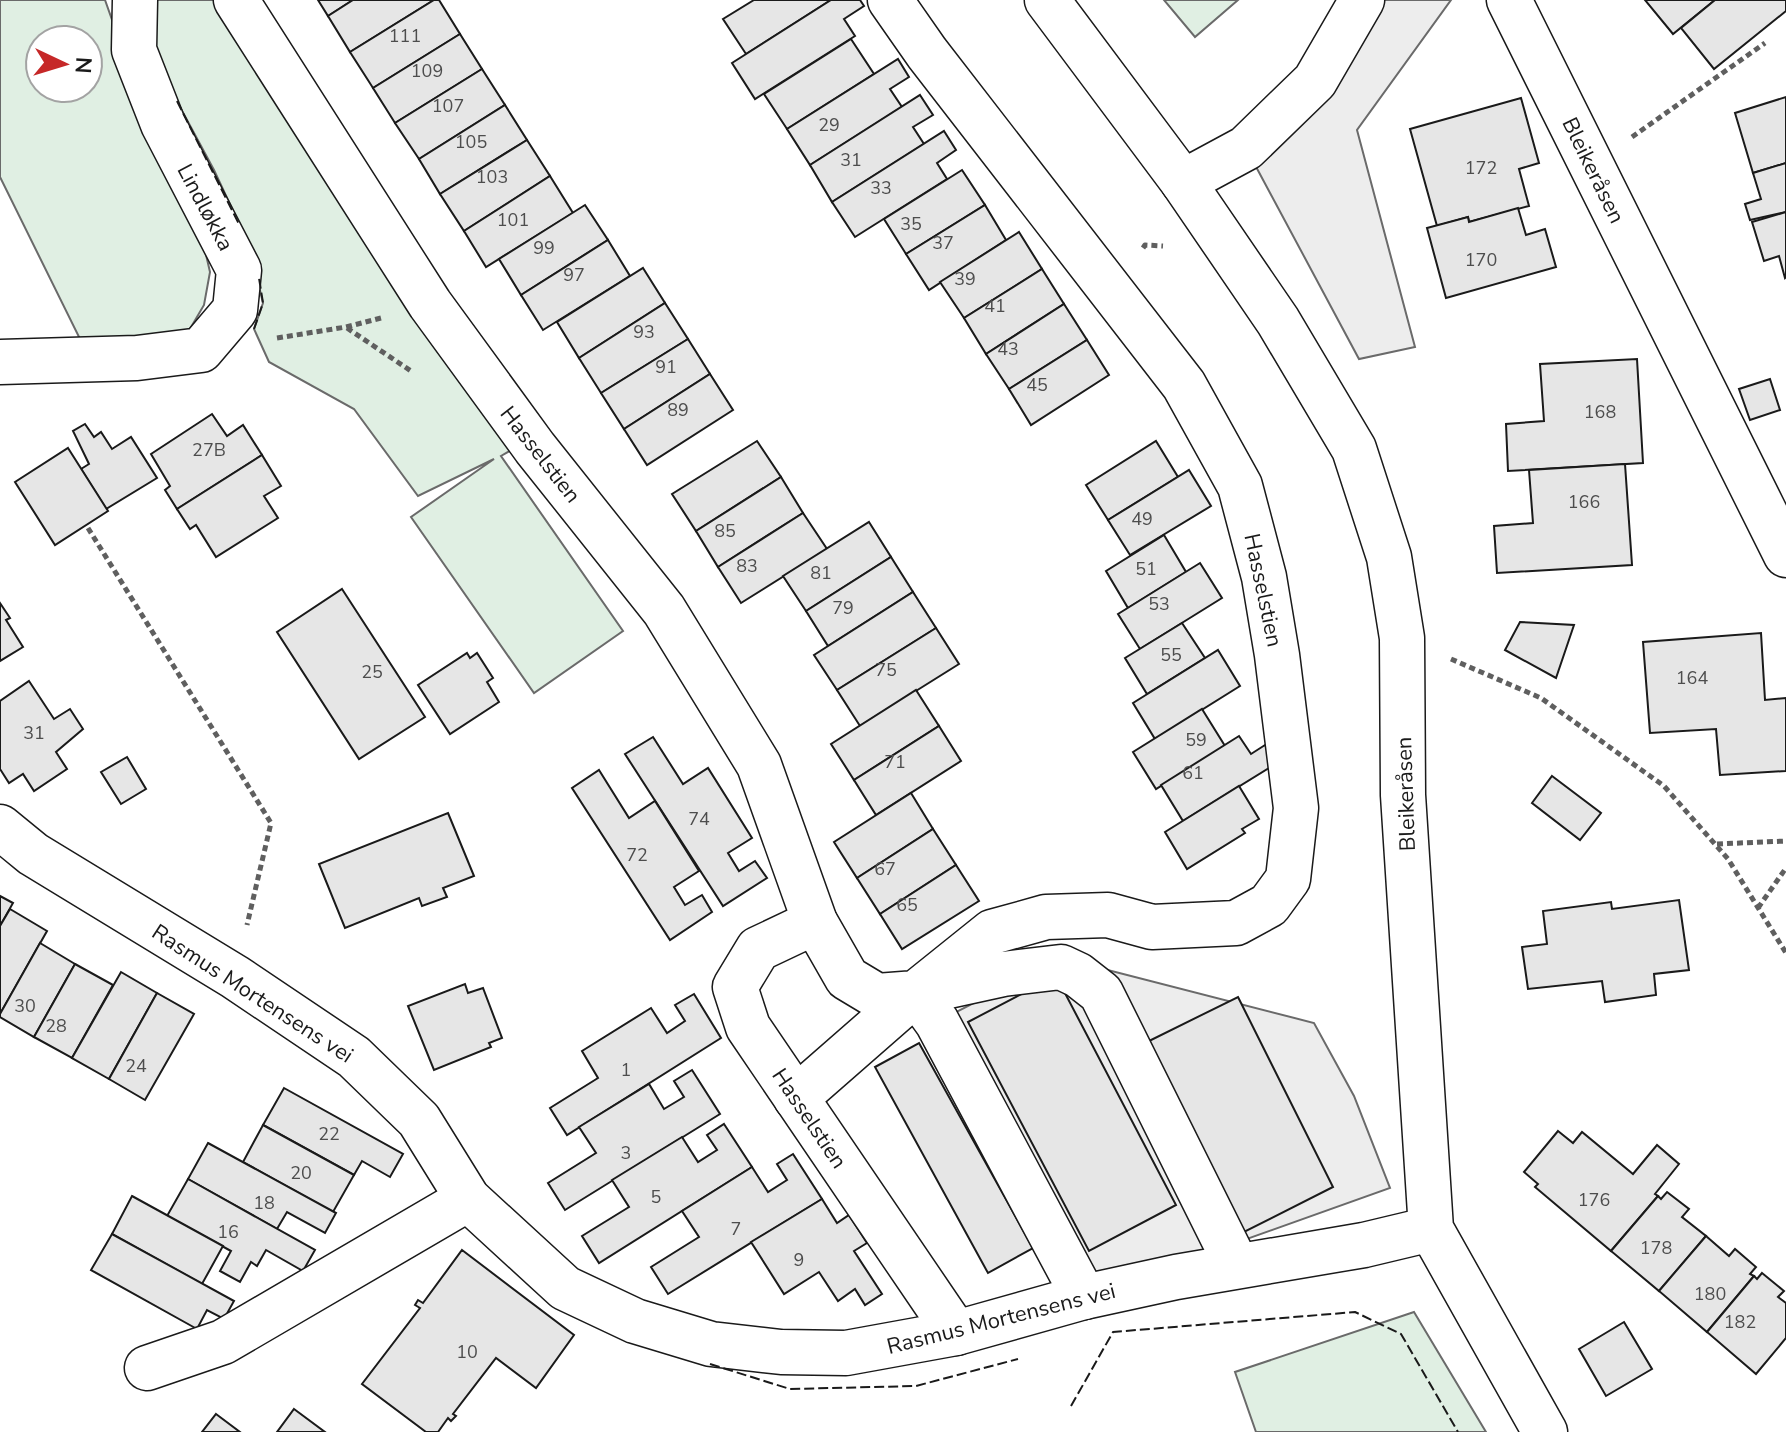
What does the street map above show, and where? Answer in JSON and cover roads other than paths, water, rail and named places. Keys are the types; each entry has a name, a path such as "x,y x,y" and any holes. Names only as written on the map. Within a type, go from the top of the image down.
{"street":[{"name":"Lindløkka","path":"0,362 137,358 201,350 235,310 239,270 163,124 134,50 135,0"},
{"name":"Hasselstien","path":"236,0 430,304 535,448 664,610 759,765 815,922 847,978 877,996 916,993 992,932 1046,917 1108,915 1152,927 1236,923 1269,905 1288,879 1296,808 1264,577 1240,486 1184,385 927,53 890,0"},
{"name":"Bleikeråsen","path":"1047,0 1183,182 1278,321 1354,449 1389,557 1402,638 1403,795 1431,1229 1545,1432"},
{"path":"1183,182 1246,148 1315,81 1362,0"},
{"name":"Bleikeråsen","path":"1509,0 1786,555"},
{"name":"Rasmus Mortensens vei","path":"0,827 33,854 235,977 354,1057 419,1120 468,1199 565,1288 635,1321 711,1344 781,1352 846,1353 956,1333 1084,1297 1237,1266 1364,1245 1431,1229"},
{"name":"Hasselstien","path":"815,922 758,949 735,987 748,1027 956,1333"},
{"path":"796,1098 916,993 1003,974 1061,967 1078,975 1101,993 1237,1266"},
{"path":"916,993 937,1022 1084,1297"},
{"path":"147,1368 223,1342 468,1199"}]}
